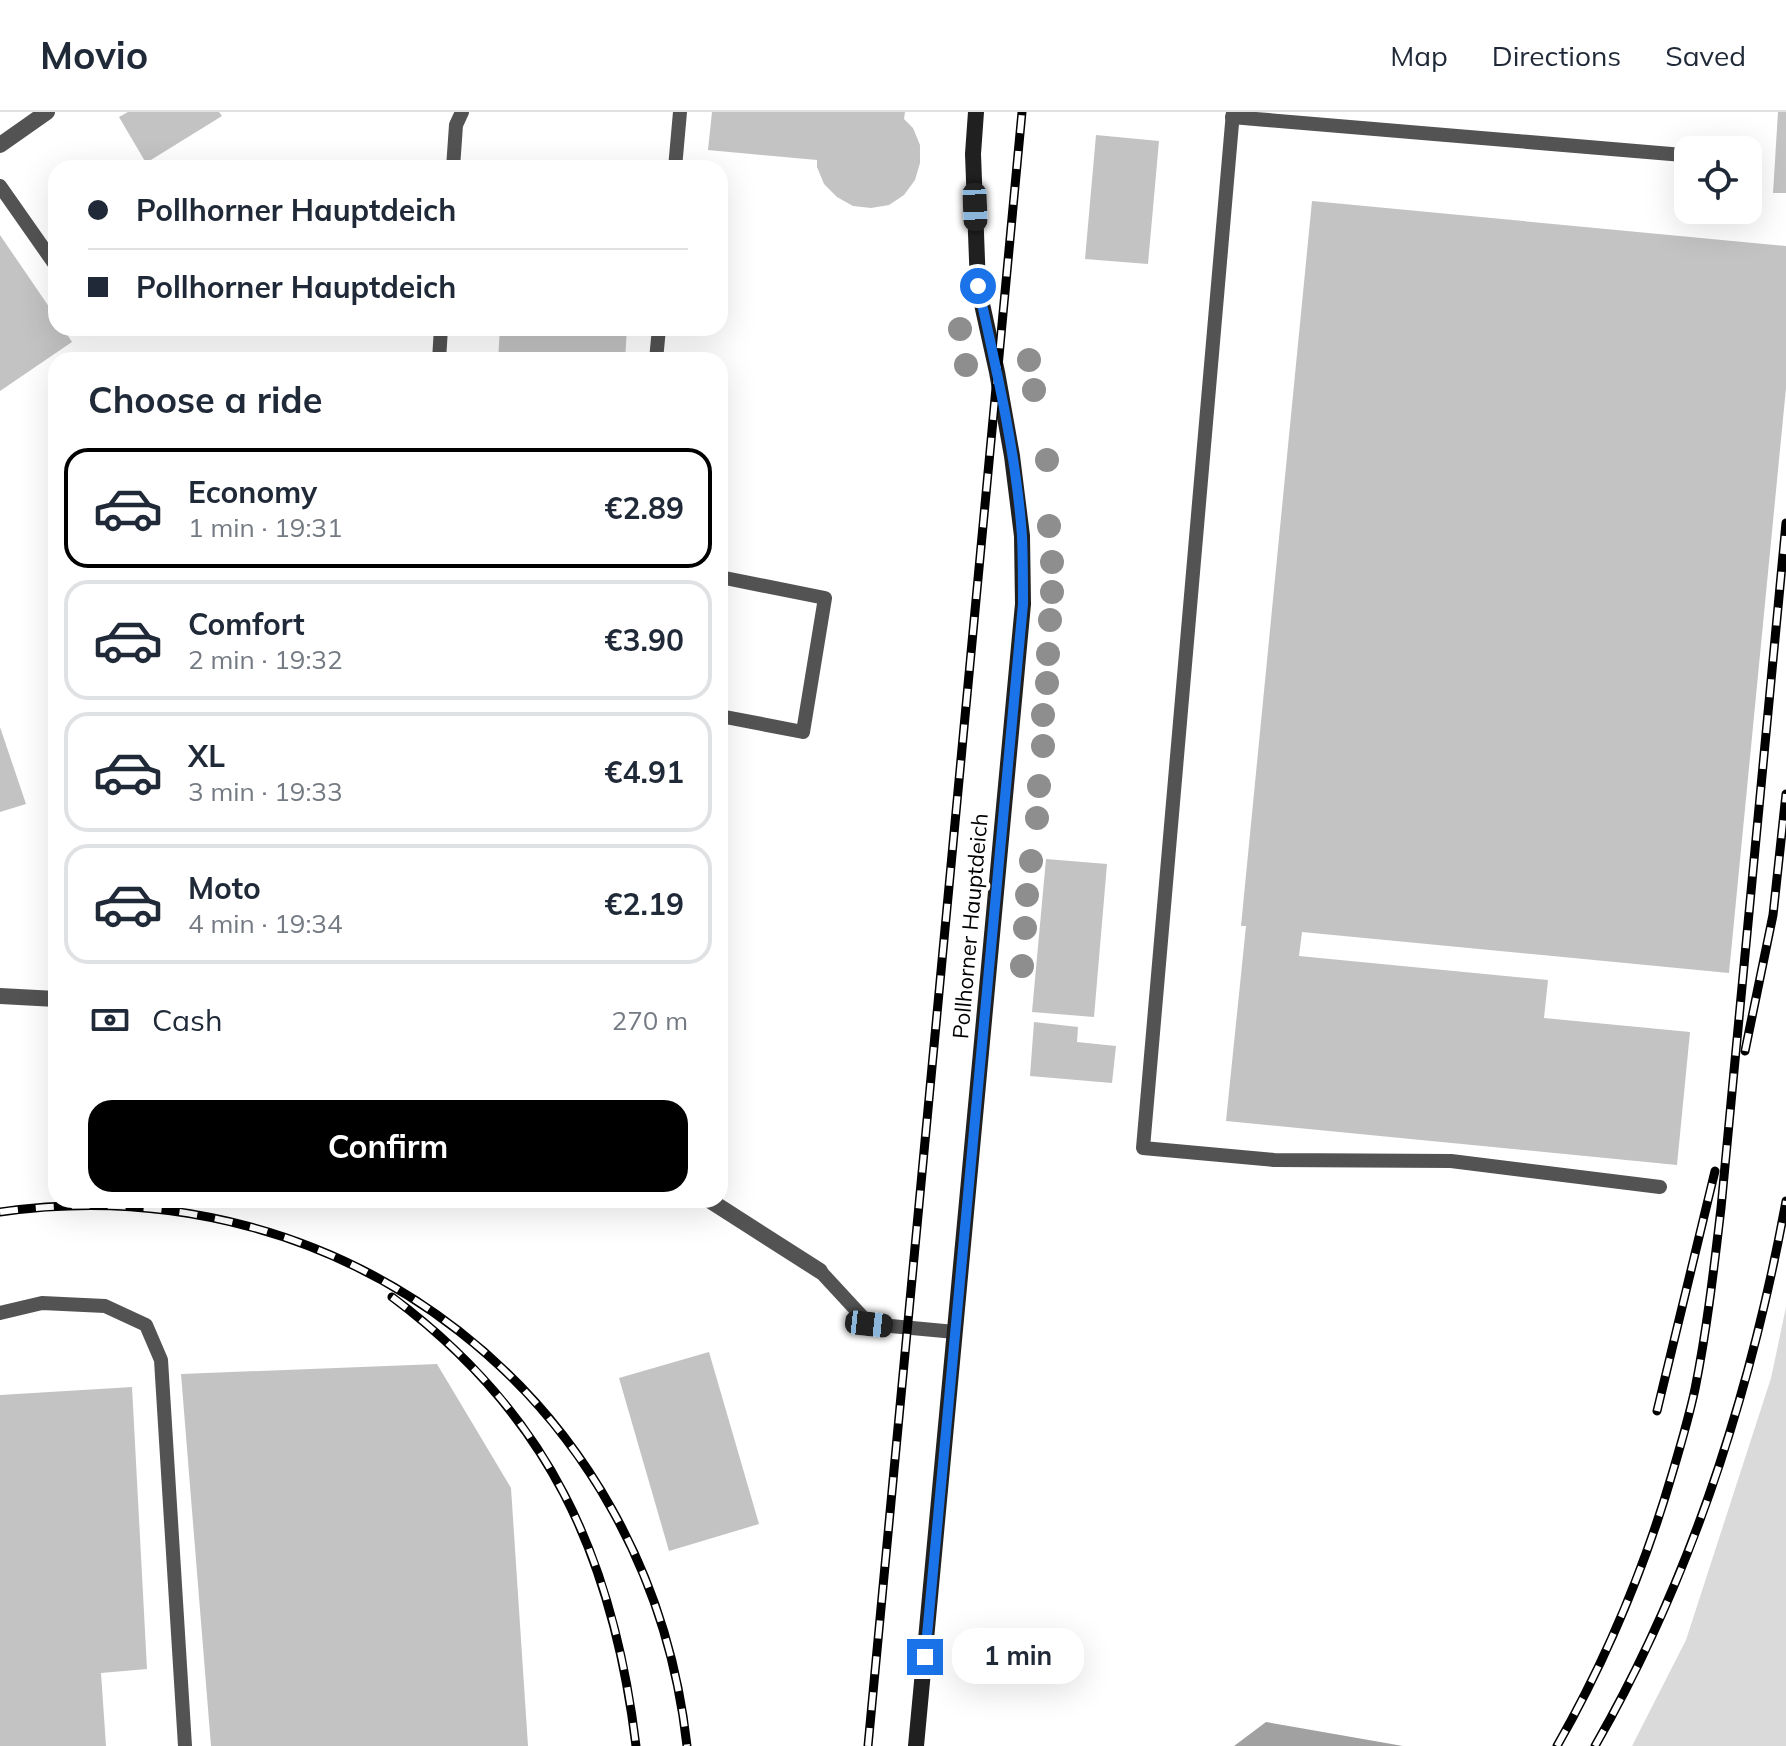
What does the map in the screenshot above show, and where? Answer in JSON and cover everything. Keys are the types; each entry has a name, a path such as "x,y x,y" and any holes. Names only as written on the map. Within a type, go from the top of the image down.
{"main road":[{"name":"Pollhorner Hauptdeich","path":"916,1746 1023,604 1022,536 1012,456 978,286 973,154 976,112"}],"street":[{"path":"0,145 47,112"},
{"path":"0,996 48,999"},
{"path":"722,1208 820,1271"}],"lane":[{"path":"454,160 456,125 462,112"},
{"path":"676,160 680,112"},
{"path":"1660,1187 1451,1161 1274,1160 1143,1148 1233,114 1674,154"},
{"path":"0,186 48,255"},
{"path":"728,579 825,598 803,732 728,718"},
{"path":"820,1271 869,1324 955,1332"},
{"path":"0,1313 42,1303 105,1306 146,1325 161,1360 185,1746"}],"shaded area":[{"path":"1786,1307 1786,1746 1632,1746 1686,1640 1771,1378"},
{"path":"1266,1722 1403,1746 1234,1746"}],"building":[{"path":"128,112 219,112 222,116 151,160 144,160 119,117"},
{"path":"712,112 905,112 904,119 913,128 920,145 920,163 915,180 904,195 889,205 871,208 853,206 837,197 824,184 817,160 708,150"},
{"path":"1778,112 1786,112 1786,193 1773,193"},
{"path":"1096,135 1159,141 1148,264 1085,259"},
{"path":"1312,201 1786,246 1786,388 1729,973 1302,932 1299,956 1548,980 1544,1018 1690,1032 1677,1165 1226,1121 1246,926 1241,926"},
{"path":"0,235 48,305 48,336 68,336 72,342 57,352 48,352 48,358 0,391"},
{"path":"500,336 626,336 626,352 498,352"},
{"path":"0,727 26,804 0,812"},
{"path":"1046,859 1107,864 1094,1017 1032,1012"},
{"path":"1034,1022 1078,1027 1077,1042 1116,1046 1112,1083 1030,1076"},
{"path":"709,1352 759,1524 669,1551 619,1378"},
{"path":"437,1364 511,1488 528,1746 211,1746 181,1374"},
{"path":"132,1387 147,1669 101,1673 106,1746 0,1746 0,1395"}],"railway":[{"path":"868,1746 1022,112"},
{"path":"1557,1746 1608,1647 1637,1578 1676,1461 1699,1366 1721,1208 1786,523"},
{"path":"1745,1051 1773,915 1786,794"},
{"path":"1657,1411 1715,1171"},
{"path":"1595,1746 1661,1616 1714,1482 1755,1343 1786,1201"},
{"path":"0,1212 102,1208"},
{"path":"133,1208 248,1226 359,1268 459,1331 544,1412 612,1510 661,1622 687,1746"},
{"path":"392,1297 446,1342 493,1389 532,1440 564,1494 590,1551 610,1612 636,1746"}],"route":[{"path":"925,1657 1023,604 1022,536 1012,456 978,286"}]}
